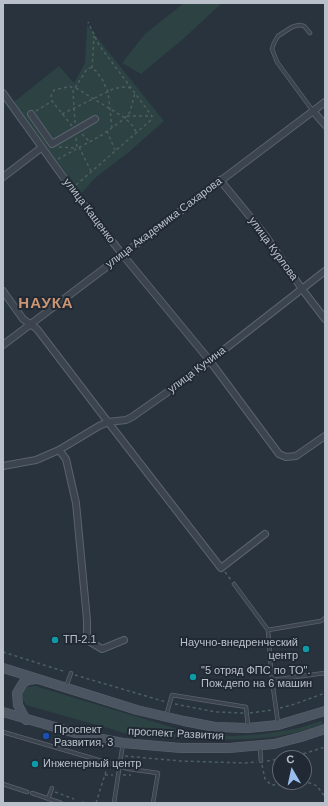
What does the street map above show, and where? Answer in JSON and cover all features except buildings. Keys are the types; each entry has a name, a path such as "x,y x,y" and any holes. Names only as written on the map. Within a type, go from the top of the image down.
{"street":[{"name":"улица Кащенко","path":"3,93 71,188 122,254 210,361 279,454 286,457 296,456 325,436"},
{"name":"улица Академика Сахарова","path":"3,345 325,102"},
{"path":"313,111 325,125"},
{"path":"31,114 52,144 95,119"},
{"path":"3,177 41,148"},
{"name":"улица Курлова","path":"220,180 265,235 302,289 325,319"},
{"name":"улица Кучина","path":"3,466 36,460 59,450 99,426 108,422 119,421 132,417 210,361 325,271"},
{"path":"3,291 24,319 37,329 221,568 265,534"},
{"path":"59,450 66,459 76,503 87,620 87,640 102,649 124,640"},
{"name":"проспект Развития","path":"3,668 137,710 215,727 248,728 278,725 324,713"},
{"path":"26,720 18,705 17,693 23,683 28,680 38,678"},
{"name":"проспект Развития","path":"3,712 26,720 86,736 123,743 181,748 229,748 274,744 301,738 325,729"}],"lane":[{"path":"310,33 304,26 292,26 278,36 272,49 277,62 313,111"},
{"path":"234,584 268,630 272,680 278,725"},
{"path":"268,630 322,621 325,618"},
{"path":"66,687 71,674"},
{"path":"272,680 325,674"},
{"path":"166,717 172,695 246,707 248,728"},
{"path":"3,732 130,769 158,773 153,803"},
{"path":"114,803 123,743"},
{"path":"259,745 262,761"},
{"path":"3,784 27,792"},
{"path":"48,799 52,788"},
{"path":"32,794 61,803"}],"path":[{"path":"88,22 99,45 152,116"},
{"path":"92,68 94,35"},
{"path":"92,68 87,69 75,88 73,94 76,125 72,127 52,101 51,96 54,90 69,86 75,88 126,117 134,126 136,132"},
{"path":"92,68 96,70 108,91 112,128"},
{"path":"62,114 108,91 122,87 132,88"},
{"path":"58,158 112,128 126,117 131,108 135,93"},
{"path":"31,114 52,101"},
{"path":"126,117 152,116"},
{"path":"71,188 151,120 152,116"},
{"path":"107,131 116,150"},
{"path":"79,132 90,141"},
{"path":"76,134 77,148 91,172"},
{"path":"52,144 56,147 77,148"},
{"path":"221,568 234,584"},
{"path":"3,652 170,703 216,712 246,713 276,709 325,693"},
{"path":"312,752 325,747"},
{"path":"121,755 180,761 246,762 272,760"},
{"path":"262,761 265,779 271,785 310,783 317,786 325,797"},
{"path":"96,803 107,768 100,766"},
{"path":"82,802 86,803"}],"green space":[{"path":"184,3 222,3 183,39 141,74 122,63 145,34"},
{"path":"87,25 164,121 129,152 95,178 79,196 14,102 59,66 74,83 85,63"},
{"path":"35,686 181,730 198,733 232,736 264,734 299,728 321,721 323,722 322,724 299,732 275,737 248,739 214,740 125,733 26,705 22,698 22,692 27,687"}],"place":[{"name":"ТП-2.1","path":"55,640"},
{"name":"Научно-внедренческий центр","path":"306,649"},
{"name":"\"5 отряд ФПС по ТО\". Пож.депо на 6 машин","path":"193,677"},
{"name":"Проспект Развития, 3","path":"46,736"},
{"name":"Инженерный центр","path":"35,764"}],"district":[{"name":"НАУКА","path":"46,304"}]}
